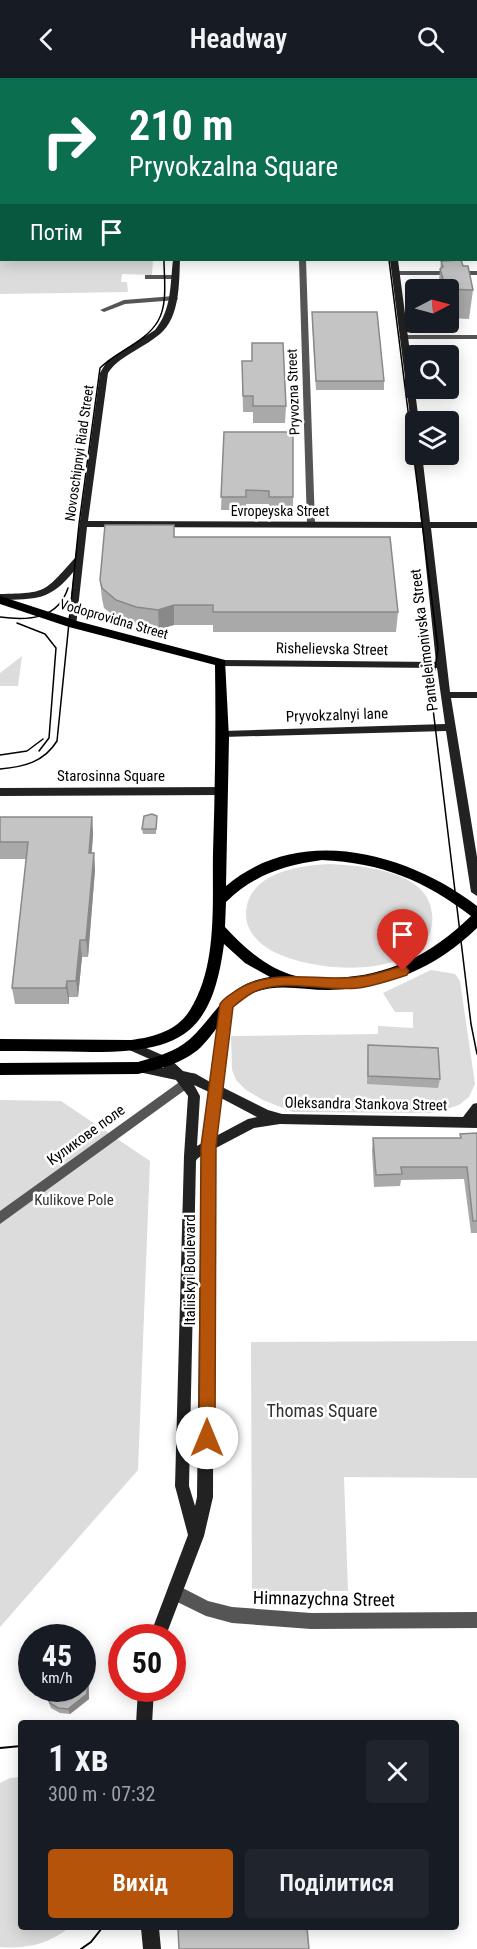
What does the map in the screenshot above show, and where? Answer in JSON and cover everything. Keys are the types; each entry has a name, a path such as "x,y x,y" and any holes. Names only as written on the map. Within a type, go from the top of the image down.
{"main road":[{"name":"Novoschipnyi Riad Street","path":"73,624 83,524 104,373 110,363 158,332 164,325 171,310 170,261"},
{"name":"Novoschipnyi Riad Street","path":"172,277 176,261"},
{"path":"393,261 413,411"},
{"name":"Panteleimonivska Street","path":"419,465 446,695 477,892"},
{"name":"Evropeyska Street","path":"83,524 477,525"},
{"path":"0,598 32,596 47,591 58,584 79,559"},
{"name":"Vodoprovidna Street","path":"0,598 73,624 221,663"},
{"path":"0,1045 131,1046 161,1041 172,1036 184,1028 194,1016 204,997 219,929 223,791 221,663"},
{"name":"Rishelievska Street","path":"221,663 442,665"},
{"path":"446,695 477,695"},
{"name":"Pryvokzalnyi lane","path":"223,734 451,727"},
{"name":"Starosinna Square","path":"0,792 223,791"},
{"path":"219,901 252,874 268,866 305,858 339,856 367,858 415,873 450,891 477,913"},
{"path":"138,1068 165,1060 196,1041 227,1004 247,990 263,984 292,981 328,984 388,977 440,953 460,938 477,919"},
{"path":"219,929 234,947 253,963 292,981"},
{"name":"Italiiskyi Boulevard","path":"162,1624 196,1536 206,1497 208,1146 227,1004"},
{"path":"131,1046 165,1060 186,1078"},
{"path":"0,1069 138,1068 186,1078"},
{"name":"Italiiskyi Boulevard","path":"186,1078 194,1096 190,1156 182,1486 196,1536"},
{"name":"Oleksandra Stankova Street","path":"186,1078 217,1090 265,1116 282,1119 472,1123"},
{"path":"472,1123 477,1108"},
{"path":"190,1156 252,1123 282,1119"},
{"path":"144,1720 146,1702"},
{"path":"150,1930 152,1949"}],"street":[{"name":"Pryvozna Street","path":"302,261 311,524"},
{"path":"396,273 477,273"},
{"path":"148,277 172,277"},
{"path":"104,310 124,302 171,298"},
{"path":"403,337 477,337"},
{"name":"Куликове поле","path":"0,1218 186,1078"},
{"name":"Himnazychna Street","path":"175,1592 206,1608 232,1615 311,1621 477,1620"}],"green space":[{"path":"0,261 153,261 152,275 122,274 121,282 127,282 128,292 0,294"},
{"path":"22,656 18,686 0,686 0,673"},
{"path":"331,864 377,869 407,880 420,888 428,900 432,914 432,926 428,937 415,951 397,961 349,968 300,961 279,954 263,945 251,932 246,919 248,901 255,889 276,874 304,866"},
{"path":"431,970 455,974 460,981 475,1084 469,1097 459,1105 433,1113 293,1112 263,1100 246,1090 236,1080 232,1070 231,1036 378,1034 378,1026 413,1028 413,1012 395,1012 383,993"},
{"name":"Kulikove Pole","path":"0,1100 61,1101 150,1161 138,1470 0,1627"},
{"name":"Thomas Square","path":"477,1341 477,1478 344,1477 348,1591 252,1591 251,1342"},
{"path":"18,1777 18,1930 66,1930 45,1942 19,1947 0,1947 0,1783"}],"building":[{"path":"441,261 461,261 463,266 468,266 473,290 459,289 459,279 443,279 440,269 443,267"},
{"path":"312,312 377,312 384,381 316,381"},
{"path":"252,343 283,343 286,406 253,406 253,396 243,396 242,361 252,361"},
{"path":"224,432 293,432 293,497 269,497 269,491 246,490 246,497 221,497"},
{"path":"105,525 174,525 174,537 390,537 398,612 213,612 213,605 174,605 158,610 136,607 116,600 102,588 100,580"},
{"path":"152,814 157,816 156,829 142,829 144,816"},
{"path":"0,817 92,817 89,853 94,853 86,940 80,940 76,981 67,981 66,988 12,988 28,842 0,842"},
{"path":"368,1045 438,1048 440,1079 368,1076"},
{"path":"477,1133 477,1221 473,1221 467,1167 401,1167 402,1174 376,1175 373,1138 461,1138 460,1134"},
{"path":"77,1702 68,1709 58,1708 50,1703"},
{"path":"178,1930 307,1930 309,1949 179,1949"}],"tram line":[{"path":"0,769 17,767 40,759 57,741 79,524 100,368 139,341 158,321 164,299 164,261"},
{"path":"389,261 438,649 431,692 471,1024 477,1054"},
{"path":"0,617 21,619 41,616 57,606 68,588"},
{"path":"17,623 45,634 56,648 49,738 39,751"},
{"path":"0,755 27,751 43,739"},
{"path":"0,1748 18,1746"},
{"path":"81,1949 91,1942 100,1930"}],"route":[{"path":"207,1438 208,1146 227,1004 247,990 263,984 292,981 328,984 359,982 388,977 403,971"}]}
